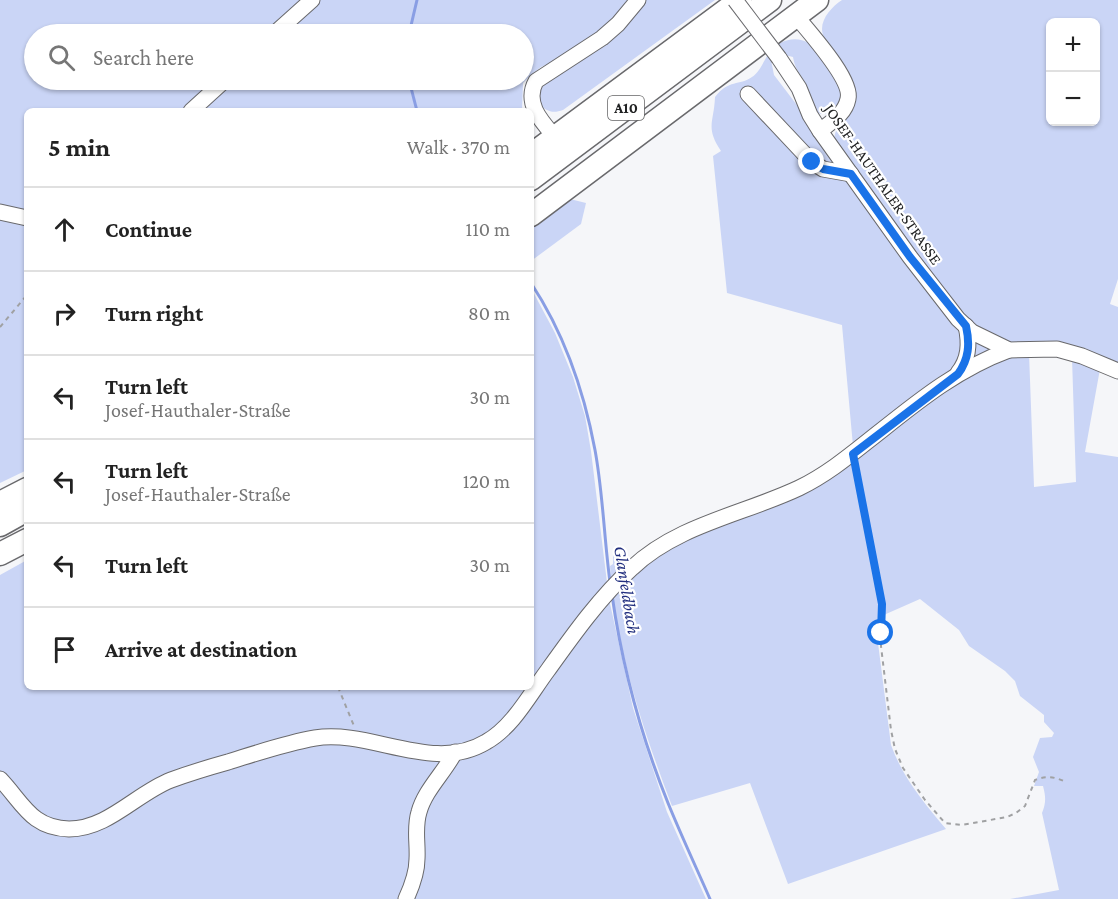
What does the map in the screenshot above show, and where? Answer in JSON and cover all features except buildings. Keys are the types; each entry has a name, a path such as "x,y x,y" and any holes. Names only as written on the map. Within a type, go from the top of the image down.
{"highway":[{"path":"716,30 740,0"},
{"path":"716,30 770,0"},
{"path":"534,213 818,0"},
{"name":"A10","path":"534,153 716,30"},
{"name":"A10","path":"534,177 716,30"},
{"path":"0,504 24,491"},
{"path":"0,525 24,512"},
{"path":"0,554 24,542"}],"street":[{"path":"285,24 312,0"},
{"path":"534,85 536,81 602,38 618,24 638,0"},
{"name":"JOSEF-HAUTHALER-STRASSE","path":"735,0 799,88 810,115 820,131 910,257 966,326 987,341 1009,350 1057,349 1082,356 1118,371"},
{"path":"796,16 838,71 848,89 849,98 846,107 820,131"},
{"path":"193,108 214,90"},
{"path":"532,90 530,98 534,108"},
{"path":"748,94 812,162 823,169 851,174"},
{"path":"534,108 555,138"},
{"path":"0,212 24,218"},
{"path":"958,374 967,360 969,348 966,326"},
{"path":"534,688 619,580 639,561 664,545 700,528 801,487 828,472 958,374 981,361 1009,350"},
{"path":"0,779 32,818 56,828 76,829 98,822 171,780 309,739 328,736 359,739 420,752 455,752 476,747 501,731 533,690"},
{"path":"406,899 414,880 417,861 418,813 428,791 455,752"}],"path":[{"path":"0,327 24,299"},
{"path":"853,454 882,604 881,646 891,730 903,768 916,788 945,823 962,825 1007,817 1016,813 1025,806 1035,780 1043,776 1066,782"},
{"path":"339,690 359,739"}],"shaded area":[{"path":"0,0 628,0 603,29 559,59 534,73 534,24 24,24 24,90 523,90 522,108 24,108 24,471 0,483"},
{"path":"646,0 715,0 563,110 550,111 538,104 540,87 640,8"},
{"path":"842,0 1118,0 1118,279 1110,304 1118,307 1118,377 1100,369 1085,452 1118,457 1118,899 1010,899 1059,890 1042,813 1045,803 1044,790 1043,786 1034,786 1039,772 1033,757 1040,738 1052,737 1054,733 1044,722 1044,715 1020,696 1015,681 1005,671 969,646 959,630 920,599 880,619 878,643 891,745 908,779 946,829 788,884 750,783 672,806 641,719 618,628 610,566 613,564 613,554 620,549 631,561 806,480 853,446 842,325 727,293 713,156 721,151 712,130 715,97 729,85 755,75 773,48 794,39 811,44 841,86 843,97 832,114 815,111 793,57 781,54 771,60 774,75 833,155 836,131 853,109 855,90 852,81 822,40 824,37 823,21","holes":["1029,353 1072,358 1076,482 1034,487"]},
{"path":"570,199 586,203 581,224 534,259 534,226"},
{"path":"534,294 555,333 573,377 585,416 609,599 633,708 667,812 706,899 0,899 0,575 24,562 24,690 534,690"}],"waterway":[{"name":"Glanfeldbach","path":"411,24 417,0"},
{"name":"Glanfeldbach","path":"412,90 416,108"},
{"name":"Glanfeldbach","path":"534,288 563,342 585,406 598,466 610,582"},
{"name":"Glanfeldbach","path":"612,595 627,674 649,752 668,803 710,899"}],"route":[{"path":"812,162 823,169 851,174 910,257 958,319 966,326 968,334 967,360 958,374 853,454 882,604 881,633"}]}
